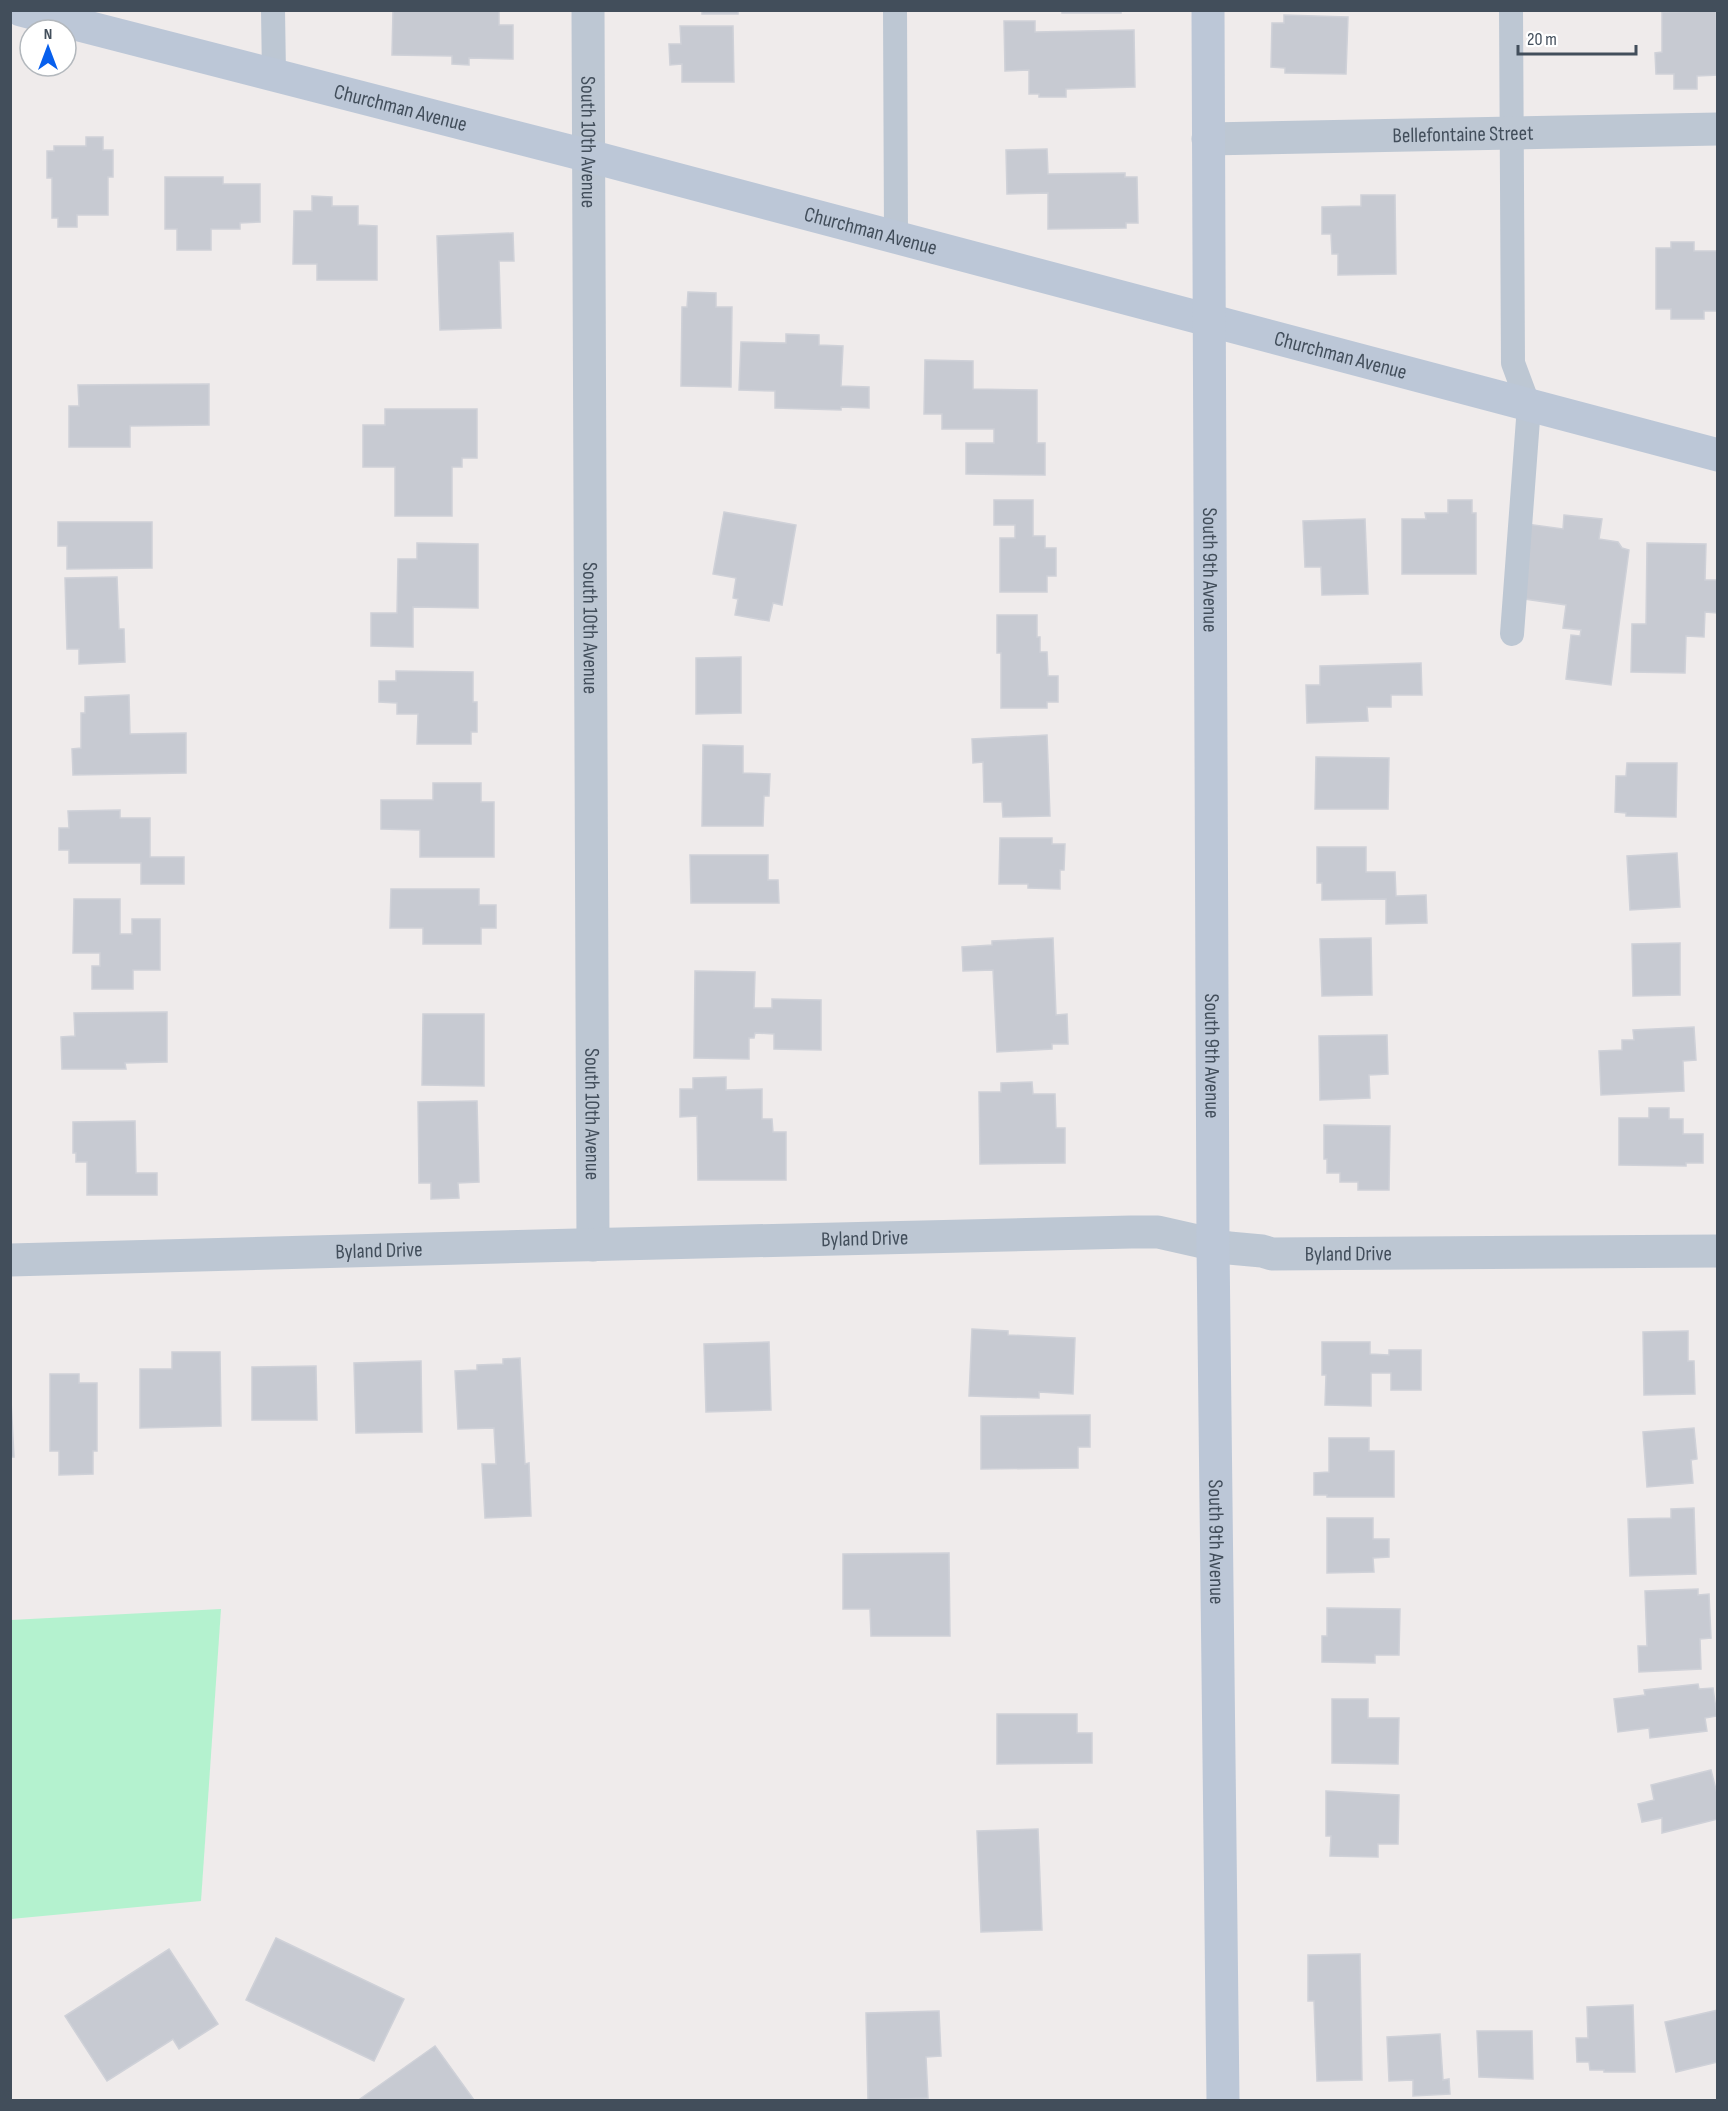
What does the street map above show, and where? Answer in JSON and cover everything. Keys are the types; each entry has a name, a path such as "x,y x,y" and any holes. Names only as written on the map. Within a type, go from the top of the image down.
{"street":[{"name":"Churchman Avenue","path":"21,10 589,156 1718,455"},
{"name":"South 10th Avenue","path":"588,10 593,1245"},
{"name":"South 9th Avenue","path":"1208,10 1213,1245 1223,2100"},
{"name":"Bellefontaine Street","path":"1208,139 1718,129"},
{"name":"Byland Drive","path":"10,1260 1158,1232 1213,1245 1272,1254 1718,1251"}],"lane":[{"path":"273,10 274,75"},
{"path":"895,10 896,237"},
{"path":"1511,10 1514,363 1529,406 1512,634"}],"green space":[{"path":"221,1609 201,1901 11,1919 11,1620"}],"building":[{"path":"393,10 499,10 499,25 513,25 513,59 469,58 469,65 452,64 452,56 392,55"},
{"path":"702,10 738,10 738,14 702,14"},
{"path":"1062,10 1121,10 1121,13 1062,13"},
{"path":"1716,11 1718,75 1697,76 1697,89 1674,89 1674,74 1656,74 1655,53 1662,52 1662,12"},
{"path":"1284,15 1348,17 1346,74 1285,73 1285,68 1271,67 1272,23 1284,23"},
{"path":"1004,21 1035,21 1035,32 1134,30 1135,87 1066,89 1066,97 1039,97 1039,94 1029,94 1029,70 1005,71"},
{"path":"680,26 733,26 734,82 682,82 682,64 670,65 669,44 681,44"},
{"path":"86,137 103,137 103,150 113,150 113,177 108,177 108,215 77,215 77,227 58,227 58,218 52,218 52,178 47,178 47,151 54,151 54,146 86,146"},
{"path":"1047,149 1048,174 1125,173 1125,177 1137,177 1138,223 1126,223 1126,228 1048,229 1048,193 1007,194 1006,150"},
{"path":"165,177 223,177 223,184 260,184 260,222 240,223 240,229 211,229 211,250 177,250 177,229 165,229"},
{"path":"1361,195 1395,195 1396,274 1338,275 1338,254 1332,254 1331,234 1322,234 1322,207 1361,206"},
{"path":"312,196 332,197 332,206 358,206 358,225 377,226 377,280 317,280 317,264 293,264 294,211 312,211"},
{"path":"513,233 514,261 499,261 501,328 440,330 437,236"},
{"path":"1671,242 1694,242 1694,251 1718,251 1718,311 1704,311 1704,319 1671,319 1671,309 1656,309 1656,248 1671,248"},
{"path":"688,292 716,293 716,307 732,307 731,387 681,386 682,307 687,307"},
{"path":"786,334 819,335 819,345 843,346 841,386 869,387 869,408 841,407 841,410 775,408 775,391 739,390 741,342 786,343"},
{"path":"925,360 973,361 973,389 1037,390 1037,443 1045,443 1045,475 966,474 966,443 994,443 994,429 942,429 942,414 924,414"},
{"path":"209,384 209,425 130,426 130,447 69,447 69,406 79,406 78,385"},
{"path":"385,409 477,409 477,458 462,458 462,467 452,467 452,516 395,516 395,467 363,467 363,425 385,425"},
{"path":"994,500 1033,500 1033,536 1045,536 1045,548 1056,548 1056,576 1047,576 1047,592 1000,592 1000,538 1015,538 1015,525 994,525"},
{"path":"1448,500 1472,500 1472,513 1476,513 1476,574 1402,574 1402,519 1426,519 1425,513 1448,513"},
{"path":"724,512 796,525 782,605 773,603 769,621 735,615 738,599 733,598 736,578 713,574"},
{"path":"1564,515 1602,519 1599,539 1618,542 1622,548 1629,550 1611,685 1566,679 1571,635 1580,636 1581,630 1563,628 1566,605 1518,598 1527,524 1563,529"},
{"path":"1365,519 1368,594 1322,595 1321,567 1305,567 1303,521"},
{"path":"58,522 152,522 152,568 67,569 67,546 58,546"},
{"path":"417,543 478,544 478,608 413,607 413,647 371,646 371,613 397,613 398,559 417,559"},
{"path":"1647,543 1706,544 1705,580 1717,580 1717,613 1705,612 1704,637 1686,636 1685,673 1631,672 1632,624 1646,624"},
{"path":"117,577 119,629 124,629 125,662 79,664 79,649 67,649 65,578"},
{"path":"997,615 1037,615 1037,637 1040,637 1040,652 1047,652 1048,676 1058,676 1058,702 1047,702 1047,708 1001,708 1001,653 997,653"},
{"path":"741,657 741,713 696,714 696,658"},
{"path":"1421,663 1422,695 1391,695 1391,707 1367,707 1368,721 1307,723 1306,685 1320,685 1320,666"},
{"path":"396,671 473,672 473,702 477,702 477,732 471,732 471,744 417,744 418,714 397,714 397,703 379,702 379,681 396,681"},
{"path":"129,695 130,734 186,733 186,773 73,775 72,749 81,748 81,713 85,713 85,697"},
{"path":"1047,735 1050,816 1003,817 1002,802 984,802 983,762 973,763 972,739"},
{"path":"703,745 743,746 743,773 770,774 769,796 764,796 763,826 702,826"},
{"path":"1316,757 1389,758 1388,809 1315,809"},
{"path":"1627,763 1677,763 1676,817 1626,816 1626,813 1615,812 1616,776 1626,776"},
{"path":"433,783 481,783 481,802 494,802 494,857 420,857 420,830 381,829 381,800 433,800"},
{"path":"120,810 120,818 150,818 150,857 184,857 184,884 141,884 141,863 69,863 69,850 59,850 59,828 69,828 68,811"},
{"path":"1000,838 1052,838 1052,844 1065,844 1064,870 1060,870 1060,889 1028,888 1028,884 999,884"},
{"path":"1317,847 1366,847 1366,872 1395,872 1396,896 1426,895 1427,923 1386,924 1386,899 1322,900 1322,883 1317,883"},
{"path":"1677,853 1680,907 1630,910 1627,856"},
{"path":"690,855 768,855 768,880 778,880 779,903 691,903"},
{"path":"391,889 479,889 479,905 496,905 496,928 481,928 481,944 423,944 423,928 390,928"},
{"path":"74,899 120,899 120,934 132,934 132,919 160,919 160,970 133,970 133,989 92,989 92,966 100,966 100,953 73,953"},
{"path":"1053,938 1056,1015 1067,1014 1068,1044 1052,1044 1052,1049 997,1052 993,970 963,971 962,947 992,945 992,941"},
{"path":"1371,938 1372,995 1322,996 1320,939"},
{"path":"1680,943 1680,995 1633,996 1632,944"},
{"path":"695,971 755,972 754,1008 772,1008 772,999 821,1000 821,1050 774,1049 774,1034 755,1033 754,1038 749,1038 749,1059 694,1058"},
{"path":"167,1012 167,1062 125,1063 126,1069 62,1069 61,1037 75,1036 74,1013"},
{"path":"423,1014 484,1014 484,1086 422,1085"},
{"path":"1694,1027 1696,1060 1683,1061 1684,1091 1601,1095 1599,1051 1622,1050 1622,1040 1634,1040 1633,1030"},
{"path":"1387,1035 1388,1074 1369,1075 1370,1098 1320,1100 1319,1036"},
{"path":"726,1077 726,1090 762,1089 762,1119 772,1119 773,1132 786,1132 786,1180 698,1180 697,1116 680,1117 680,1089 693,1089 693,1078"},
{"path":"1032,1082 1033,1094 1055,1094 1056,1128 1065,1128 1065,1163 980,1164 979,1092 1001,1092 1001,1083"},
{"path":"477,1101 479,1182 458,1183 459,1198 431,1199 431,1183 419,1183 418,1102"},
{"path":"1649,1108 1669,1108 1669,1119 1683,1119 1683,1134 1703,1134 1703,1163 1686,1163 1686,1166 1619,1165 1619,1118 1649,1118"},
{"path":"135,1121 136,1173 157,1173 157,1195 87,1195 87,1162 76,1162 76,1153 73,1153 73,1122"},
{"path":"1324,1125 1390,1126 1389,1190 1358,1190 1358,1182 1340,1182 1340,1173 1327,1173 1327,1159 1324,1159"},
{"path":"972,1329 1008,1331 1008,1335 1075,1338 1073,1394 1039,1392 1039,1398 969,1396"},
{"path":"1688,1331 1688,1361 1694,1361 1695,1394 1644,1395 1643,1332"},
{"path":"769,1342 771,1410 706,1412 704,1344"},
{"path":"1322,1342 1370,1342 1370,1354 1389,1355 1389,1350 1421,1350 1421,1390 1391,1390 1391,1373 1371,1373 1371,1406 1325,1405 1326,1375 1322,1375"},
{"path":"172,1352 220,1352 221,1426 140,1428 140,1369 172,1369"},
{"path":"520,1358 525,1464 529,1463 531,1516 485,1518 482,1464 496,1464 494,1428 458,1429 455,1371 477,1370 477,1365 503,1364 503,1359"},
{"path":"421,1361 422,1432 356,1433 354,1363"},
{"path":"316,1366 317,1420 252,1420 252,1367"},
{"path":"50,1374 79,1374 79,1383 97,1383 97,1451 93,1451 93,1474 59,1475 59,1451 50,1451"},
{"path":"10,1381 14,1457 10,1457"},
{"path":"1090,1415 1090,1447 1078,1447 1078,1468 981,1469 981,1416"},
{"path":"1694,1428 1697,1459 1691,1460 1693,1483 1647,1487 1643,1432"},
{"path":"1329,1438 1369,1438 1369,1451 1394,1451 1394,1497 1314,1495 1314,1473 1329,1472"},
{"path":"1694,1508 1696,1574 1630,1576 1628,1519 1671,1518 1671,1509"},
{"path":"1327,1518 1373,1518 1373,1539 1389,1539 1389,1557 1373,1558 1374,1572 1327,1573"},
{"path":"949,1553 950,1636 871,1636 870,1609 843,1609 843,1554"},
{"path":"1698,1589 1698,1595 1709,1594 1711,1638 1700,1639 1701,1669 1639,1672 1638,1646 1647,1646 1645,1591"},
{"path":"1327,1608 1400,1609 1399,1655 1375,1655 1375,1663 1322,1662 1322,1636 1327,1636"},
{"path":"1698,1684 1699,1689 1713,1688 1717,1716 1705,1718 1707,1731 1650,1738 1649,1728 1618,1732 1614,1699 1645,1695 1644,1690"},
{"path":"1332,1699 1368,1699 1368,1718 1399,1718 1398,1764 1332,1763"},
{"path":"997,1714 1077,1714 1077,1733 1092,1733 1092,1763 997,1764"},
{"path":"1711,1770 1718,1797 1718,1819 1662,1833 1662,1818 1642,1822 1638,1804 1654,1800 1651,1785"},
{"path":"1326,1791 1399,1795 1398,1844 1378,1844 1378,1857 1330,1856 1331,1836 1326,1836"},
{"path":"1038,1829 1042,1930 981,1932 977,1831"},
{"path":"276,1938 404,1999 374,2061 246,2000"},
{"path":"169,1949 218,2024 179,2049 173,2039 107,2081 65,2016"},
{"path":"1360,1954 1362,2080 1317,2081 1314,2001 1308,2001 1308,1955"},
{"path":"1633,2005 1635,2072 1590,2070 1589,2062 1577,2062 1576,2038 1588,2038 1587,2007"},
{"path":"1718,2010 1718,2062 1676,2072 1665,2022"},
{"path":"939,2011 941,2056 926,2057 928,2098 868,2100 866,2013"},
{"path":"1477,2031 1532,2031 1533,2079 1479,2077"},
{"path":"1440,2034 1443,2080 1449,2079 1450,2094 1413,2096 1413,2080 1389,2081 1387,2037"},
{"path":"435,2046 474,2100 360,2099"}]}
